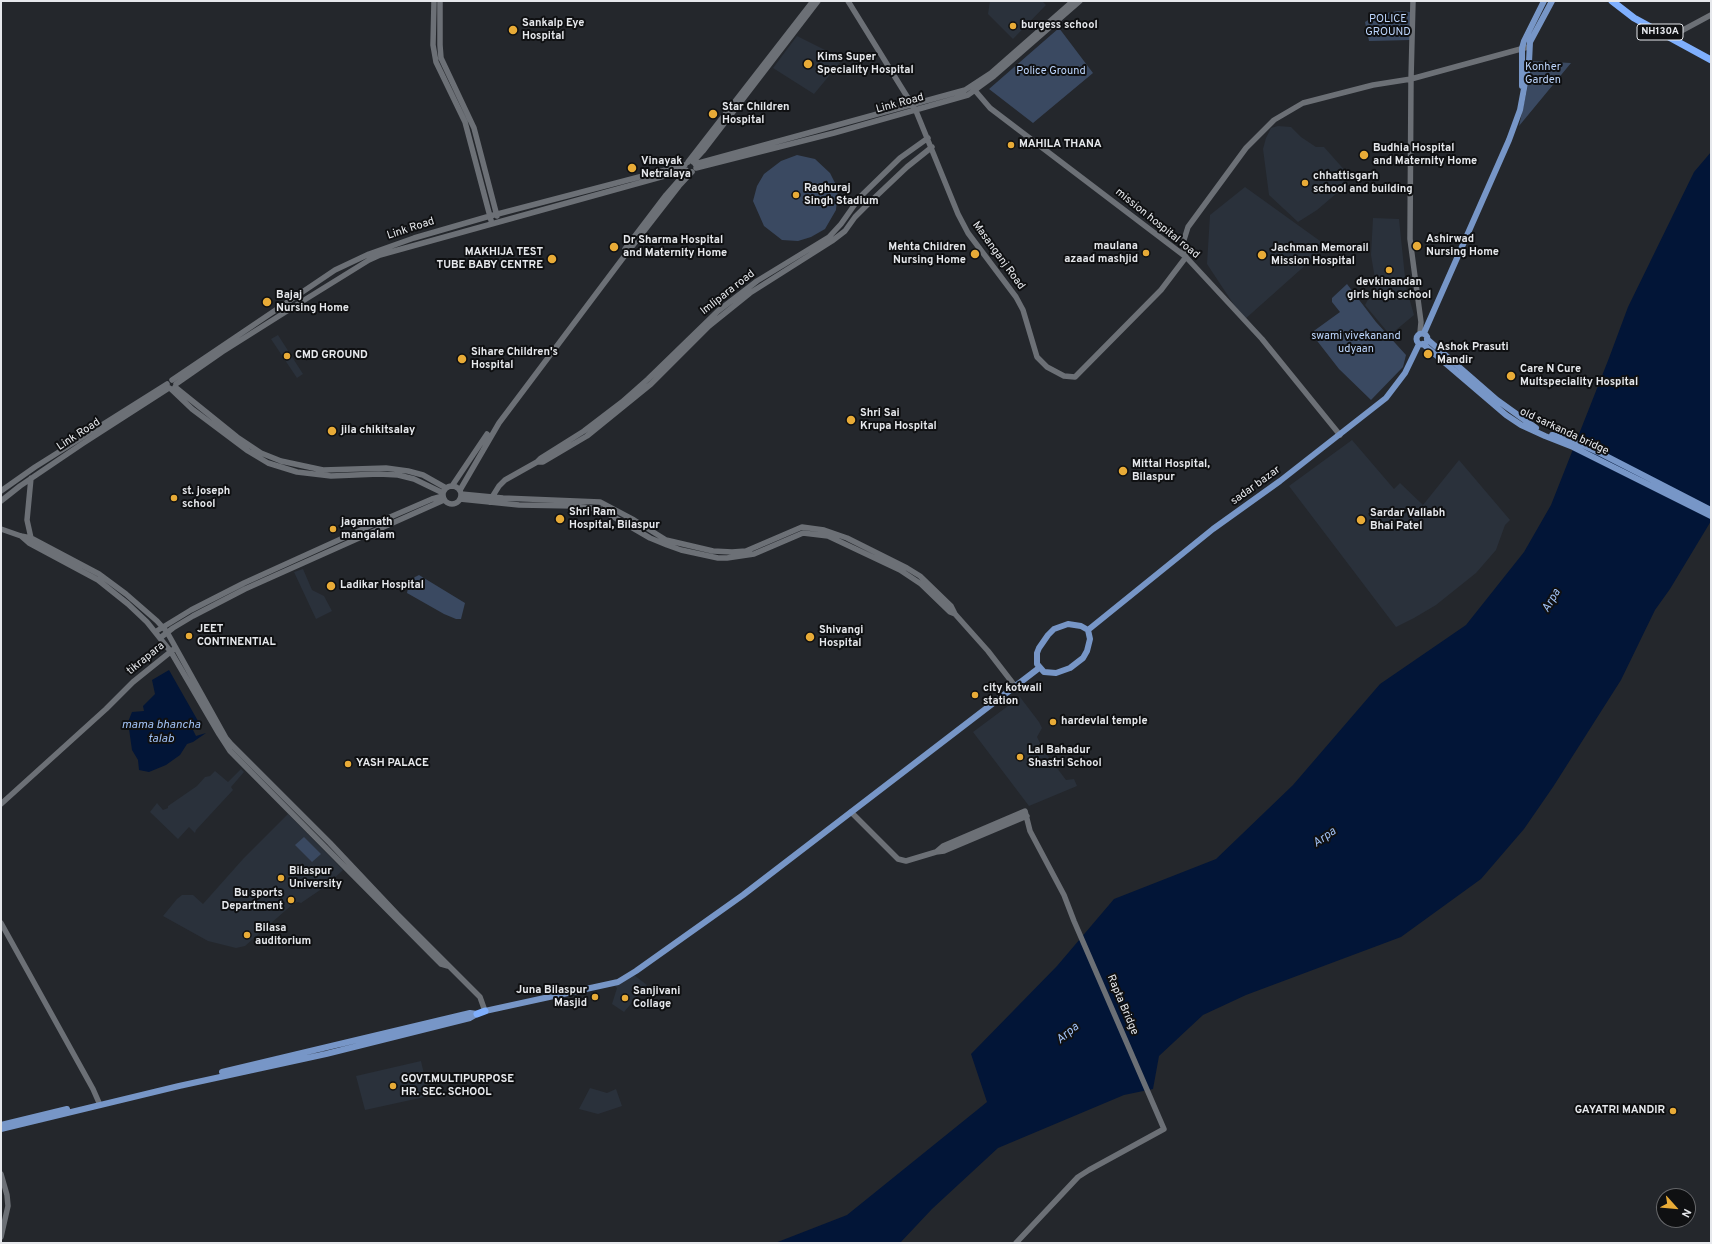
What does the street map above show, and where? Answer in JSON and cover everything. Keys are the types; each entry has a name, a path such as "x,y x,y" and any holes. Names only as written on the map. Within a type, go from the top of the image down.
{"highway":[{"name":"NH130A","path":"1612,1 1634,18 1711,60"},
{"path":"477,1014 484,1011"}],"main road":[{"path":"1422,333 1426,335 1423,342 1416,338 1422,333 1509,140 1518,113 1527,33 1544,1"},
{"path":"1525,47 1552,1"},
{"name":"sadar bazar","path":"1088,630 1213,529 1280,481 1386,398 1405,373 1423,342"},
{"name":"old sarkanda bridge","path":"1423,342 1506,415 1521,425 1545,436 1575,444 1711,516"},
{"path":"1575,444 1711,510"},
{"path":"1068,624 1081,626 1088,630 1090,634 1089,645 1082,658 1076,664 1056,673 1044,672 1039,668 1037,664 1037,653 1043,641 1054,629 1068,624"},
{"path":"484,1011 618,982 636,971 743,895 1039,668"},
{"path":"1,1130 99,1103 470,1013 477,1014"},
{"path":"1,1125 23,1118 99,1103"}],"street":[{"path":"434,1 433,44 436,62 465,122 493,215 499,222"},
{"path":"440,1 441,58 474,128 493,215 492,224"},
{"path":"446,493 447,503 457,503 460,494 489,438 613,270 679,186 690,167 813,1"},
{"path":"160,638 193,616 446,493 507,407 666,195 703,152 818,1"},
{"name":"Masanganj Road","path":"848,1 914,108 932,147 939,170 958,214 968,233 1016,297 1023,310 1035,352 1040,361 1047,367 1064,376 1075,377 1161,290 1186,257"},
{"name":"Link Road","path":"974,89 1074,1"},
{"name":"Link Road","path":"172,386 335,270 369,254 414,238 493,215 690,167 914,108 961,98 974,89 1080,1"},
{"path":"1413,1 1410,79 1410,239 1422,333"},
{"path":"1670,37 1711,15"},
{"path":"1186,257 1183,243 1188,227 1246,148 1274,120 1303,103 1367,86 1410,79 1525,47"},
{"name":"mission hospital road","path":"974,89 990,108 1186,257 1262,339 1297,380 1340,435"},
{"name":"Imlipara road","path":"490,500 504,480 537,462 584,431 622,402 648,379 710,318 747,288 829,237 841,224 860,197 900,158 928,138"},
{"name":"Imlipara road","path":"537,462 543,462 587,436 651,384 709,326 750,293 832,241 845,231 855,217 869,203 907,167 932,147"},
{"name":"Link Road","path":"1,501 31,478 222,352 368,260 380,255 690,167"},
{"path":"1,491 35,467 172,386 192,409 248,451 268,463 297,472 325,476 379,474 398,475 414,479 446,493 460,494 490,500 600,502 634,520 666,540 713,551 746,551 801,531 816,528 836,534 906,568 928,583 951,606 955,614 988,651 1015,686"},
{"path":"31,478 27,520 31,538"},
{"path":"155,632 190,610 244,583 446,493"},
{"path":"1,529 20,536 31,538 99,574 126,594 162,627 167,632 173,650 219,734 230,751 441,964 448,966 480,996 484,1011"},
{"path":"20,536 29,544 98,580 115,592 173,650"},
{"name":"tikrapara","path":"1,804 106,709 129,686 173,650"},
{"path":"851,812 898,859 902,861 910,861 936,852 944,851 1018,817 1027,816 1028,828"},
{"path":"1018,817 1022,824 1028,828"},
{"name":"Rapta Bridge","path":"1016,1243 1078,1177 1164,1129 1064,895 1028,828"},
{"path":"1,923 93,1089 99,1103"},
{"path":"1,1174 7,1195 8,1206 1,1237"}],"shaded area":[{"name":"burgess school","path":"990,1 1042,1 1046,5 1013,39 988,14"},
{"name":"Kims Super Speciality Hospital","path":"797,36 843,59 814,94 773,68"},
{"name":"chhattisgarh school and building","path":"1278,126 1291,127 1301,137 1316,147 1324,147 1348,174 1337,193 1317,210 1298,222 1269,195 1263,149 1271,128"},
{"name":"Jachman Memorail Mission Hospital","path":"1245,187 1327,246 1244,320 1207,264 1210,215"},
{"name":"devkinandan girls high school","path":"1373,218 1399,219 1406,287 1414,315 1390,335 1365,305 1376,285 1371,255"},
{"name":"CMD GROUND","path":"278,335 303,374 297,378 271,339"},
{"path":"1352,440 1394,489 1400,483 1423,505 1459,460 1510,520 1505,525 1496,550 1476,573 1436,605 1396,627 1289,486"},
{"path":"303,569 312,590 324,596 332,611 316,619 294,572"},
{"name":"Lal Bahadur Shastri School","path":"1020,697 1042,728 1037,737 1044,751 1066,780 1074,779 1077,786 1029,806 973,732"},
{"path":"241,769 244,772 231,787 233,790 196,830 195,833 189,827 178,839 150,812 157,803 163,810 168,808 168,806 197,786 205,777 210,776 215,771 228,782"},
{"name":"Bilaspur University","path":"288,814 343,870 326,886 301,903 294,903 245,946 236,948 208,941 163,916 182,895 193,895 203,904 243,859"},
{"name":"Sanjivani Collage","path":"634,975 647,985 624,1012 612,1004 617,988 615,986"},
{"name":"GOVT.MULTIPURPOSE HR. SEC. SCHOOL","path":"421,1061 429,1096 365,1110 356,1076"},
{"path":"590,1088 607,1093 616,1089 622,1106 598,1114 579,1109"}],"green space":[{"name":"POLICE GROUND","path":"1398,11 1410,12 1410,40 1369,41 1365,22 1376,15"},
{"name":"Police Ground","path":"1059,28 1093,73 1033,123 989,89"},
{"name":"Konher Garden","path":"1532,61 1571,63 1519,126 1527,90"},
{"name":"Raghuraj Singh Stadium","path":"797,155 815,159 830,173 838,189 836,210 825,229 811,237 798,241 782,240 764,226 753,201 757,186 764,174 781,161"},
{"name":"swami vivekanand udyaan","path":"1347,284 1376,322 1406,355 1403,367 1371,400 1339,369 1311,333 1340,312 1332,302 1332,298"},
{"path":"419,575 465,603 461,619 456,619 444,614 407,593 409,583"},
{"path":"304,837 321,854 312,862 295,845"}],"water":[{"name":"Arpa","path":"1711,152 1711,521 1670,589 1655,610 1621,680 1553,787 1524,829 1481,879 1401,937 1246,995 1203,1015 1159,1056 1153,1089 1124,1095 998,1148 932,1209 900,1243 775,1243 847,1215 987,1102 971,1054 1057,966 1114,899 1216,859 1293,785 1380,684 1466,625 1524,552 1551,505 1628,307 1694,172"},
{"name":"mama bhancha talab","path":"169,670 198,721 192,728 196,736 206,733 193,742 187,744 180,755 166,765 149,772 139,770 138,760 132,750 128,722 132,712 144,711 143,706 155,694 152,680"}],"place":[{"name":"burgess school","path":"1013,26"},
{"name":"Sankalp Eye Hospital","path":"513,30"},
{"name":"Kims Super Speciality Hospital","path":"808,64"},
{"name":"Star Children Hospital","path":"713,114"},
{"name":"MAHILA THANA","path":"1011,145"},
{"name":"Budhia Hospital and Maternity Home","path":"1364,155"},
{"name":"Vinayak Netralaya","path":"632,168"},
{"name":"chhattisgarh school and building","path":"1305,183"},
{"name":"Raghuraj Singh Stadium","path":"796,195"},
{"name":"Ashirwad Nursing Home","path":"1417,246"},
{"name":"Dr Sharma Hospital and Maternity Home","path":"614,247"},
{"name":"maulana azaad mashjid","path":"1146,253"},
{"name":"Mehta Children Nursing Home","path":"975,254"},
{"name":"Jachman Memorail Mission Hospital","path":"1262,255"},
{"name":"MAKHIJA TEST TUBE BABY CENTRE","path":"552,259"},
{"name":"devkinandan girls high school","path":"1389,270"},
{"name":"Bajaj Nursing Home","path":"267,302"},
{"name":"Ashok Prasuti Mandir","path":"1428,354"},
{"name":"CMD GROUND","path":"287,356"},
{"name":"Sihare Children's Hospital","path":"462,359"},
{"name":"Care N Cure Multspeciality Hospital","path":"1511,376"},
{"name":"Shri Sai Krupa Hospital","path":"851,420"},
{"name":"jila chikitsalay","path":"332,431"},
{"name":"Mittal Hospital, Bilaspur","path":"1123,471"},
{"name":"st. joseph school","path":"174,498"},
{"name":"Shri Ram Hospital, Bilaspur","path":"560,519"},
{"name":"Sardar Vallabh Bhai Patel","path":"1361,520"},
{"name":"jagannath mangalam","path":"333,529"},
{"name":"Ladikar Hospital","path":"331,586"},
{"name":"JEET CONTINENTIAL","path":"189,636"},
{"name":"Shivangi Hospital","path":"810,637"},
{"name":"city kotwali station","path":"975,695"},
{"name":"hardevlal temple","path":"1053,722"},
{"name":"Lal Bahadur Shastri School","path":"1020,757"},
{"name":"YASH PALACE","path":"348,764"},
{"name":"Bilaspur University","path":"281,878"},
{"name":"Bu sports Department","path":"291,900"},
{"name":"Bilasa auditorium","path":"247,935"},
{"name":"Juna Bilaspur Masjid","path":"595,997"},
{"name":"Sanjivani Collage","path":"625,998"},
{"name":"GOVT.MULTIPURPOSE HR. SEC. SCHOOL","path":"393,1086"},
{"name":"GAYATRI MANDIR","path":"1673,1111"}]}
